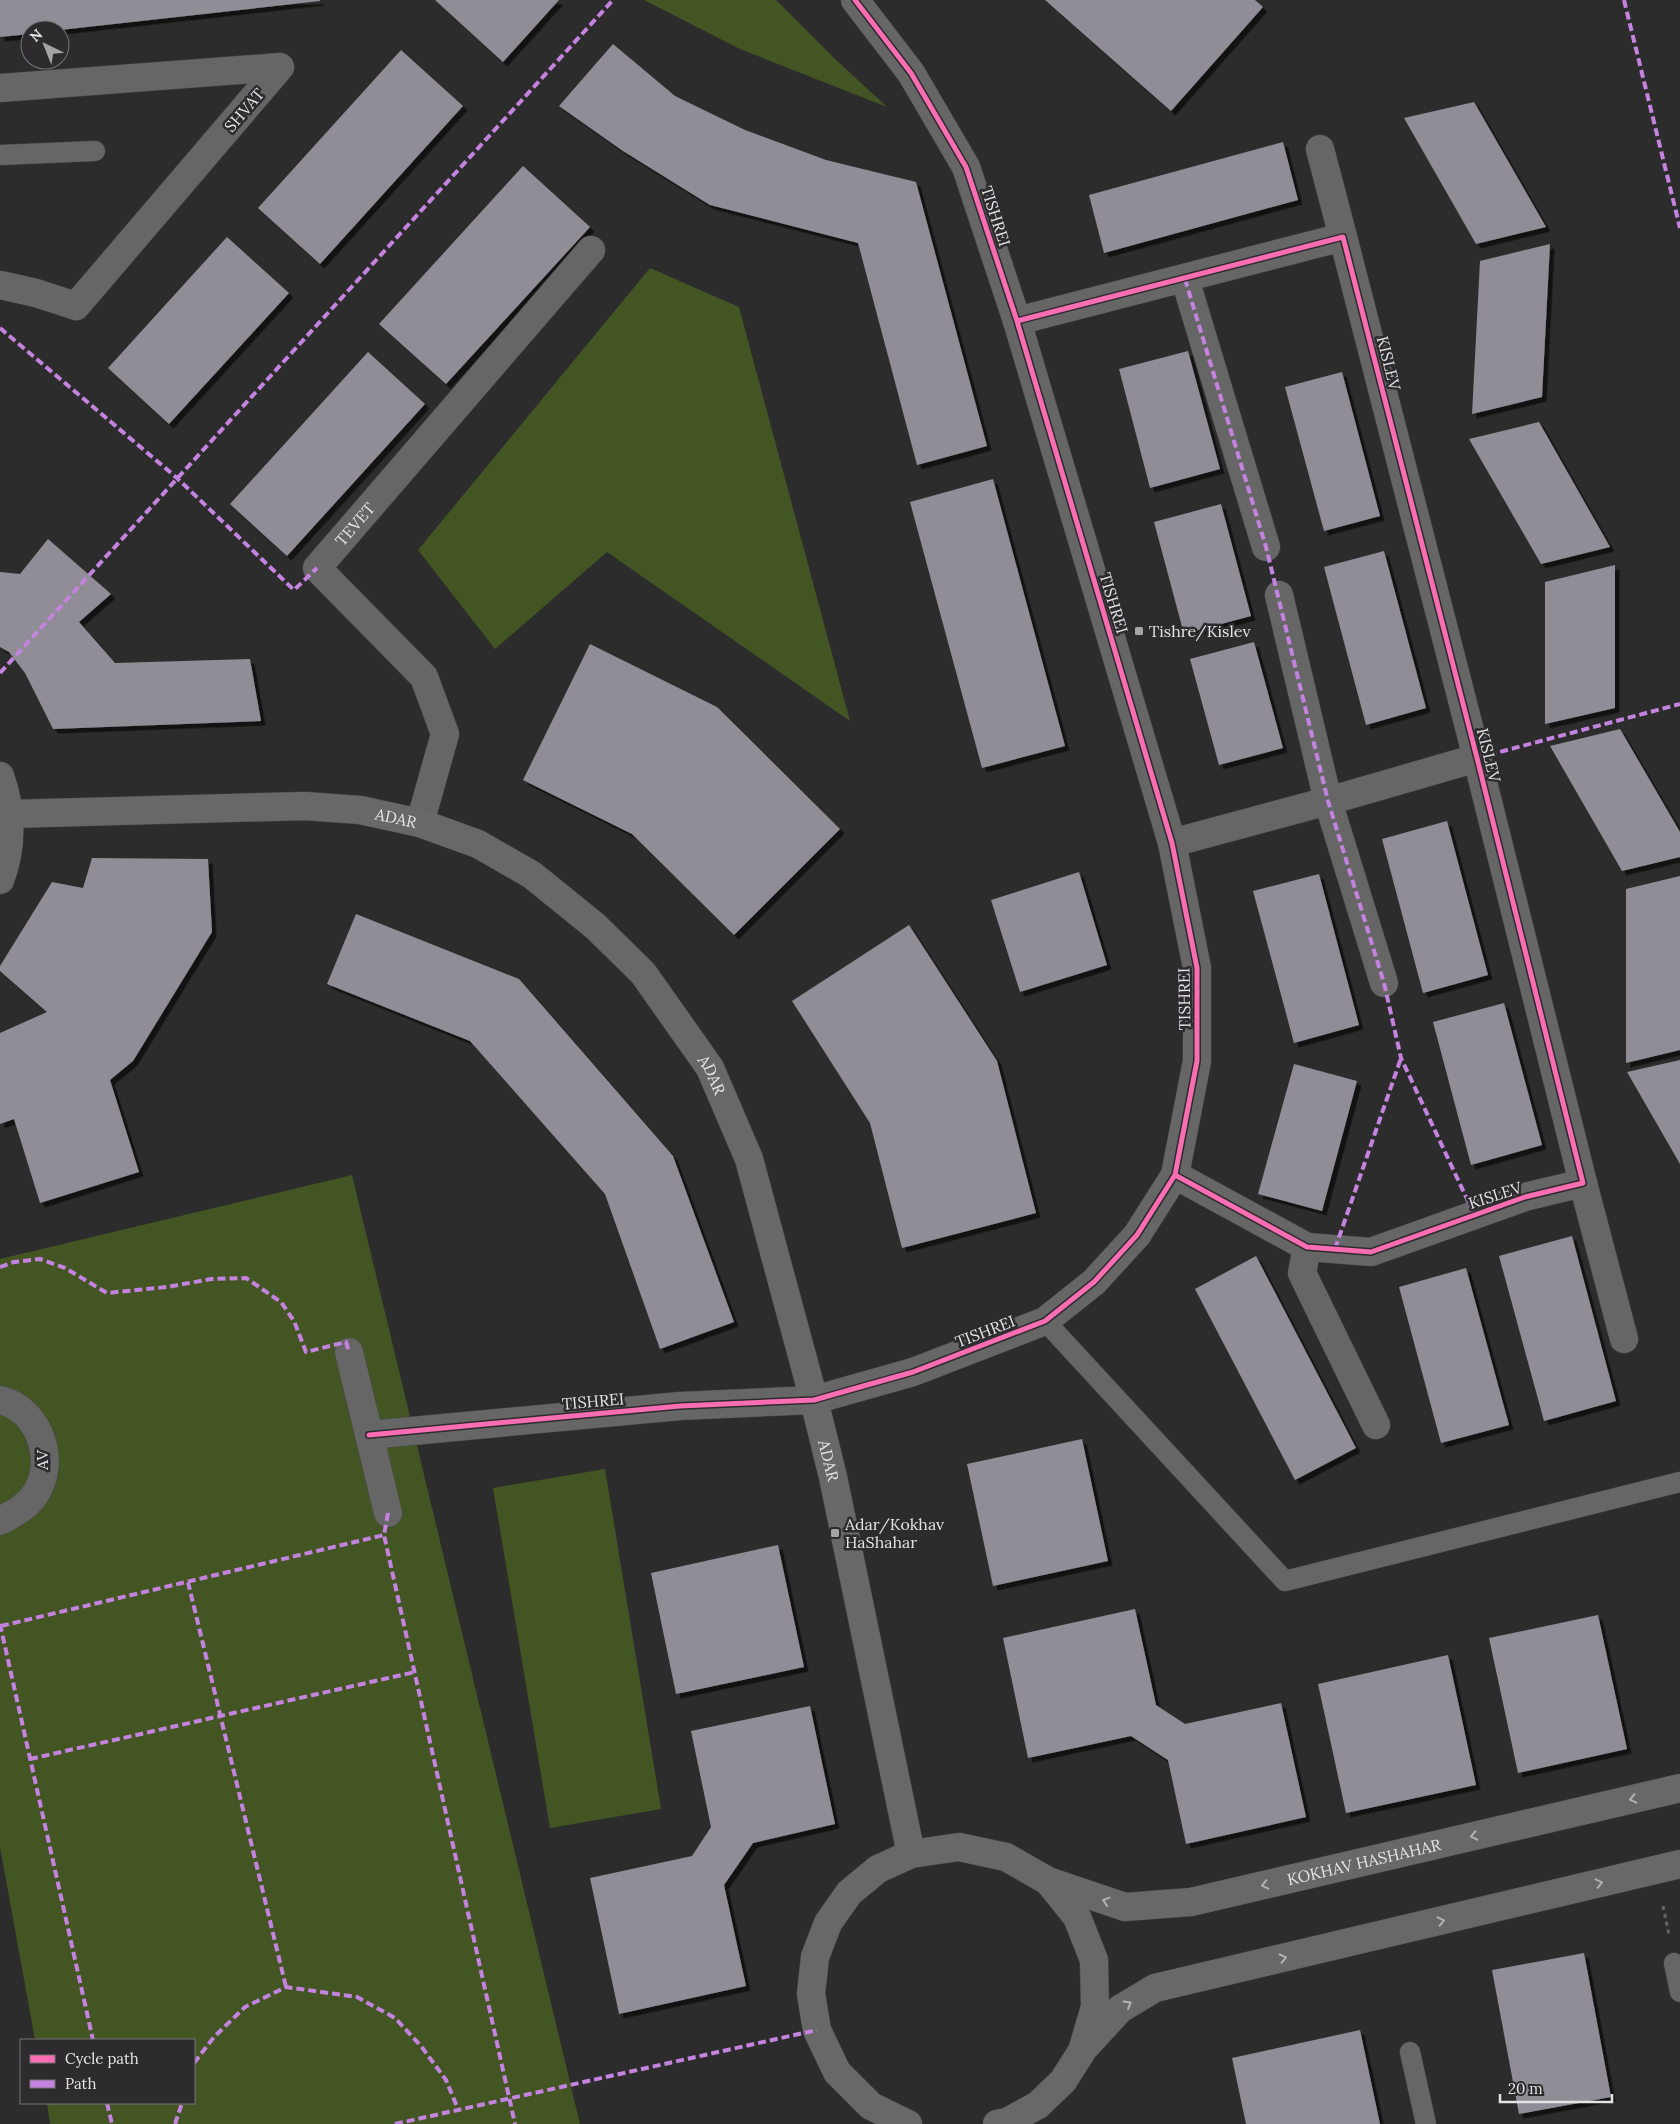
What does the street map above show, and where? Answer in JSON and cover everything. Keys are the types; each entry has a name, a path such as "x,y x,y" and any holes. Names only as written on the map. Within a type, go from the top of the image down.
{"street":[{"name":"TISHREI","path":"369,1435 680,1406 814,1400 913,1372 1045,1320 1094,1282 1137,1235 1176,1175 1197,1061 1197,968 1172,843 1017,321 966,167 911,73 855,0"},
{"name":"SHVAT","path":"0,88 280,67 76,306 36,293 0,285"},
{"name":"KISLEV","path":"1320,149 1624,1339"},
{"path":"1017,321 1343,237"},
{"name":"TEVET","path":"420,822 445,734 424,677 317,568 591,250"},
{"path":"1185,278 1266,547"},
{"path":"1279,595 1328,801 1384,983"},
{"name":"KISLEV","path":"1172,843 1477,758"},
{"path":"0,776 9,814 6,862 0,880"},
{"name":"ADAR","path":"9,814 305,806 360,810 420,822 478,844 532,875 595,926 643,973 710,1068 750,1159 833,1477 911,1854"},
{"name":"KISLEV","path":"1176,1175 1307,1247 1371,1252 1516,1200 1583,1183"},
{"path":"1307,1247 1302,1273 1376,1425"},
{"path":"349,1352 388,1513"},
{"name":"AV","path":"0,1400 7,1401 25,1414 39,1432 45,1452 43,1474 34,1495 19,1511 0,1521"},
{"name":"KOKHAV HASHAHAR","path":"1048,1882 1125,1907 1190,1902 1680,1788"},
{"path":"908,2124 871,2106 837,2072 816,2030 811,1994 815,1957 828,1923 849,1893 878,1870 911,1854 959,1847 1006,1857 1048,1882 1077,1917 1094,1960 1095,2006 1082,2051"},
{"path":"1004,2123 1038,2104 1063,2081 1082,2051 1120,2009 1155,1988 1680,1864"}],"lane":[{"path":"0,156 95,151"},
{"path":"1045,1320 1285,1580 1680,1482"},
{"path":"1674,1963 1680,1992"},
{"path":"1410,2052 1426,2124"}],"green space":[{"path":"644,0 776,0 834,58 887,107 740,49"},
{"path":"650,268 739,307 850,721 607,552 495,649 418,550"},
{"path":"352,1175 580,2124 50,2124 47,2104 195,2104 195,2039 35,2039 0,1847 0,1259"},
{"path":"605,1469 661,1809 550,1828 493,1488"}],"building":[{"path":"0,0 320,0 70,29 70,20 20,20 20,35 0,37"},
{"path":"435,0 559,0 503,62"},
{"path":"1045,0 1255,0 1263,7 1171,111"},
{"path":"613,44 675,96 745,130 826,160 916,182 987,446 917,465 858,243 710,205 623,151 559,106"},
{"path":"401,50 463,106 320,264 258,208"},
{"path":"1474,102 1546,227 1476,244 1404,118"},
{"path":"1283,142 1298,200 1104,253 1089,195"},
{"path":"523,166 590,227 446,384 379,324"},
{"path":"227,237 289,293 169,424 108,368"},
{"path":"1550,244 1542,397 1472,414 1480,261"},
{"path":"1188,351 1220,469 1150,488 1119,369"},
{"path":"368,352 425,404 287,556 230,504"},
{"path":"1342,372 1380,516 1324,531 1285,387"},
{"path":"1539,422 1610,547 1541,564 1469,439"},
{"path":"993,479 1065,746 982,768 910,502"},
{"path":"1221,504 1251,616 1184,634 1154,522"},
{"path":"48,539 111,594 79,622 115,663 250,659 261,721 53,729 25,673 9,652 0,647 0,572 20,574"},
{"path":"1384,551 1426,708 1366,725 1324,567"},
{"path":"1615,565 1615,708 1545,724 1545,582"},
{"path":"1254,642 1283,748 1219,765 1190,659"},
{"path":"590,644 717,707 840,829 734,935 632,834 523,780"},
{"path":"1620,729 1680,832 1680,857 1622,871 1550,746"},
{"path":"1447,821 1488,975 1423,993 1382,839"},
{"path":"92,858 208,859 212,932 133,1061 110,1080 139,1172 40,1203 14,1119 0,1124 0,1033 47,1012 0,971 0,966 52,882 83,888"},
{"path":"1079,872 1107,965 1020,992 991,900"},
{"path":"1319,874 1359,1025 1294,1043 1253,891"},
{"path":"1680,876 1680,1050 1626,1063 1626,889"},
{"path":"356,914 519,979 673,1156 734,1322 660,1349 605,1194 470,1041 327,984"},
{"path":"909,925 997,1061 1036,1213 902,1248 870,1123 792,1001"},
{"path":"1504,1003 1542,1145 1471,1165 1433,1022"},
{"path":"1680,1060 1680,1164 1627,1072"},
{"path":"1294,1064 1357,1081 1322,1211 1258,1194"},
{"path":"1572,1236 1616,1401 1544,1421 1499,1256"},
{"path":"1256,1256 1356,1448 1295,1480 1195,1289"},
{"path":"1466,1268 1509,1425 1441,1443 1399,1287"},
{"path":"1082,1439 1108,1561 993,1586 967,1464"},
{"path":"778,1545 804,1667 676,1694 651,1573"},
{"path":"1135,1609 1156,1705 1185,1724 1281,1703 1306,1817 1186,1844 1168,1760 1131,1736 1028,1758 1003,1638"},
{"path":"1598,1615 1627,1749 1518,1773 1489,1638"},
{"path":"1448,1655 1476,1785 1346,1813 1318,1684"},
{"path":"810,1706 835,1824 753,1843 724,1885 746,1986 619,2014 590,1878 692,1856 711,1827 691,1731"},
{"path":"1584,1953 1611,2097 1519,2114 1492,1970"},
{"path":"1360,2030 1380,2124 1246,2124 1232,2058"}],"marked path":[{"path":"0,673 613,0"},
{"path":"1624,0 1680,228"},
{"path":"1185,279 1266,547 1328,801 1384,983 1401,1058 1474,1214"},
{"path":"0,328 177,478 294,590 317,568"},
{"path":"1477,758 1680,704"},
{"path":"1335,1249 1401,1058"},
{"path":"0,1267 14,1262 40,1259 65,1268 107,1293 167,1287 211,1279 246,1278 281,1302 294,1321 306,1352 346,1342 349,1352"},
{"path":"388,1513 384,1535 515,2124"},
{"path":"1,1626 384,1535"},
{"path":"188,1582 286,1987"},
{"path":"0,1624 93,2039"},
{"path":"30,1759 415,1672"},
{"path":"195,2062 214,2037 245,2007 286,1987 357,1997 395,2018 421,2046 446,2080 458,2109"},
{"path":"395,2124 817,2030"},
{"path":"107,2104 112,2124"},
{"path":"175,2124 182,2104"}],"cycle path":[{"path":"369,1435 680,1406 814,1400 913,1372 1045,1321 1094,1282 1137,1235 1175,1175 1197,1061 1197,968 1172,843 1017,321 966,167 911,73 855,0"},
{"path":"1017,321 1343,237 1477,758 1583,1183 1525,1197 1371,1252 1307,1247 1175,1175"}],"place":[{"name":"Tishre/Kislev","path":"1139,631"},
{"name":"Adar/Kokhav HaShahar","path":"835,1533"}]}
